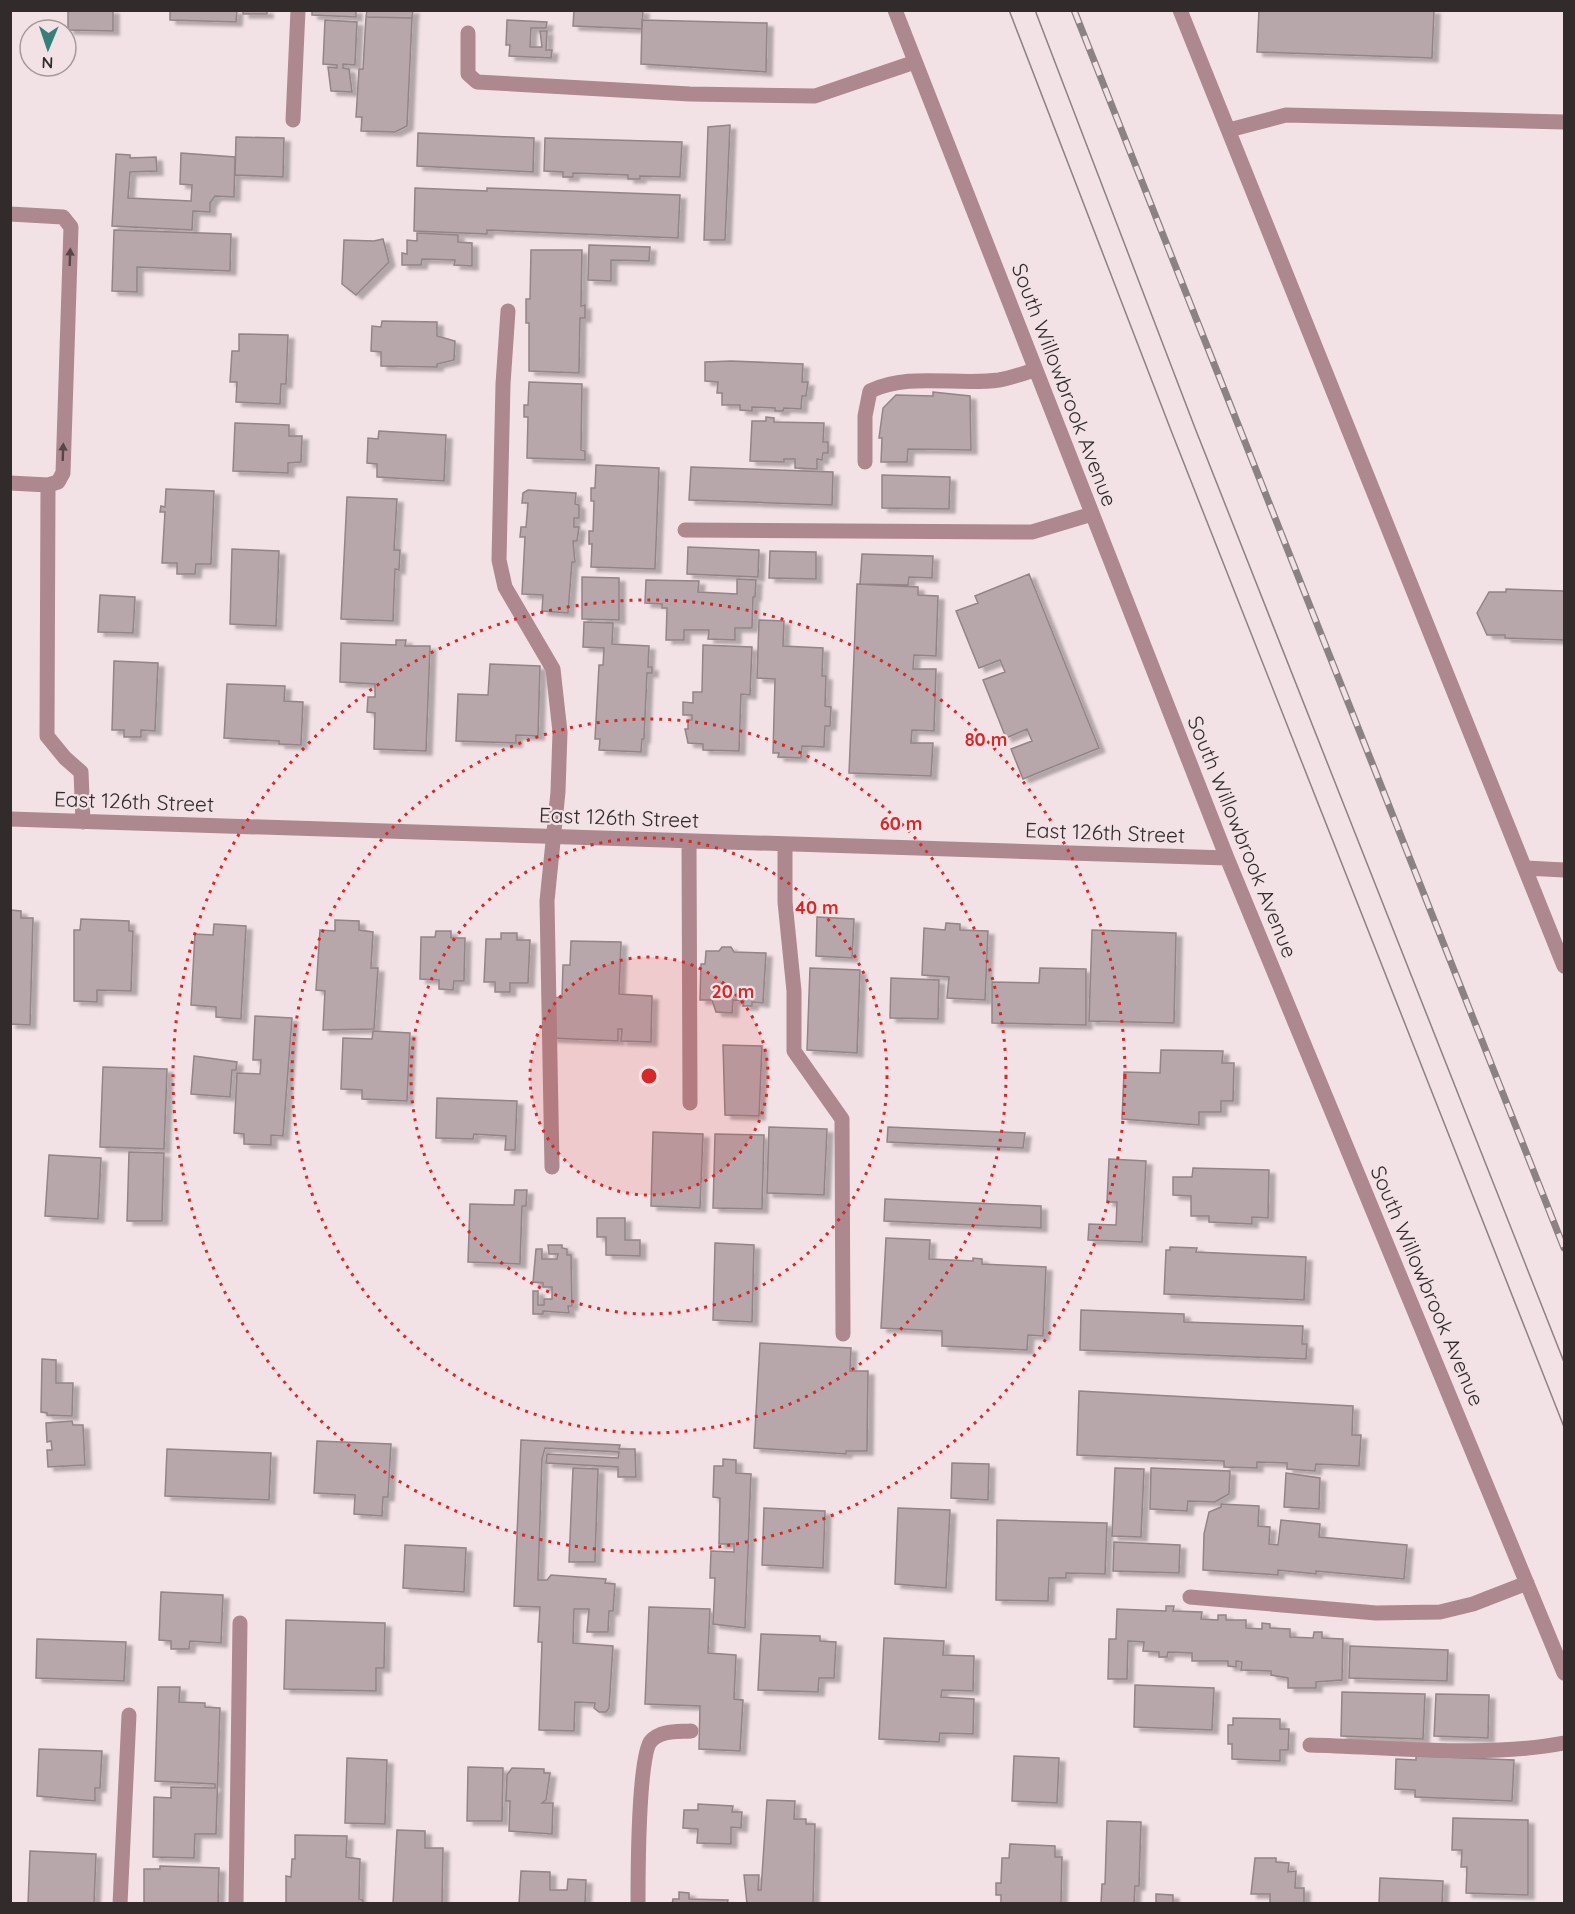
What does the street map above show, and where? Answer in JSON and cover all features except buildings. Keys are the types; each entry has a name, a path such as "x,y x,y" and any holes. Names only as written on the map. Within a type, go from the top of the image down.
{"street":[{"path":"293,120 298,10"},
{"name":"South Willowbrook Avenue","path":"895,10 1227,858 1564,1673"},
{"path":"1180,10 1564,966"},
{"path":"468,33 468,74 477,82 690,94 815,96 915,62"},
{"path":"1228,130 1286,115 1564,122"},
{"path":"10,214 63,217 71,227 63,473 58,482 48,485 10,483"},
{"path":"508,311 503,384 499,560 505,587 553,669 560,732 554,837 547,901 552,1167"},
{"path":"865,462 865,416 870,391 883,384 907,381 1000,380 1035,370"},
{"path":"48,485 47,736 65,759 81,772 83,822"},
{"path":"685,530 1032,532 1092,514"},
{"name":"East 126th Street","path":"10,819 1227,858"},
{"path":"689,841 690,1103"},
{"path":"785,844 785,902 794,991 794,1051 842,1119 843,1334"},
{"path":"1526,868 1564,870"},
{"path":"1191,1597 1377,1613 1440,1612 1473,1604 1527,1583"},
{"path":"236,1904 240,1623"},
{"path":"120,1904 129,1714"},
{"path":"638,1904 642,1797 645,1757 649,1742 660,1734 691,1731"},
{"path":"1310,1744 1532,1749 1564,1743"}],"tram line":[{"path":"1009,10 1172,433 1564,1427"},
{"path":"1035,10 1195,428 1564,1362"}],"railway":[{"path":"1074,10 1564,1248"}]}
